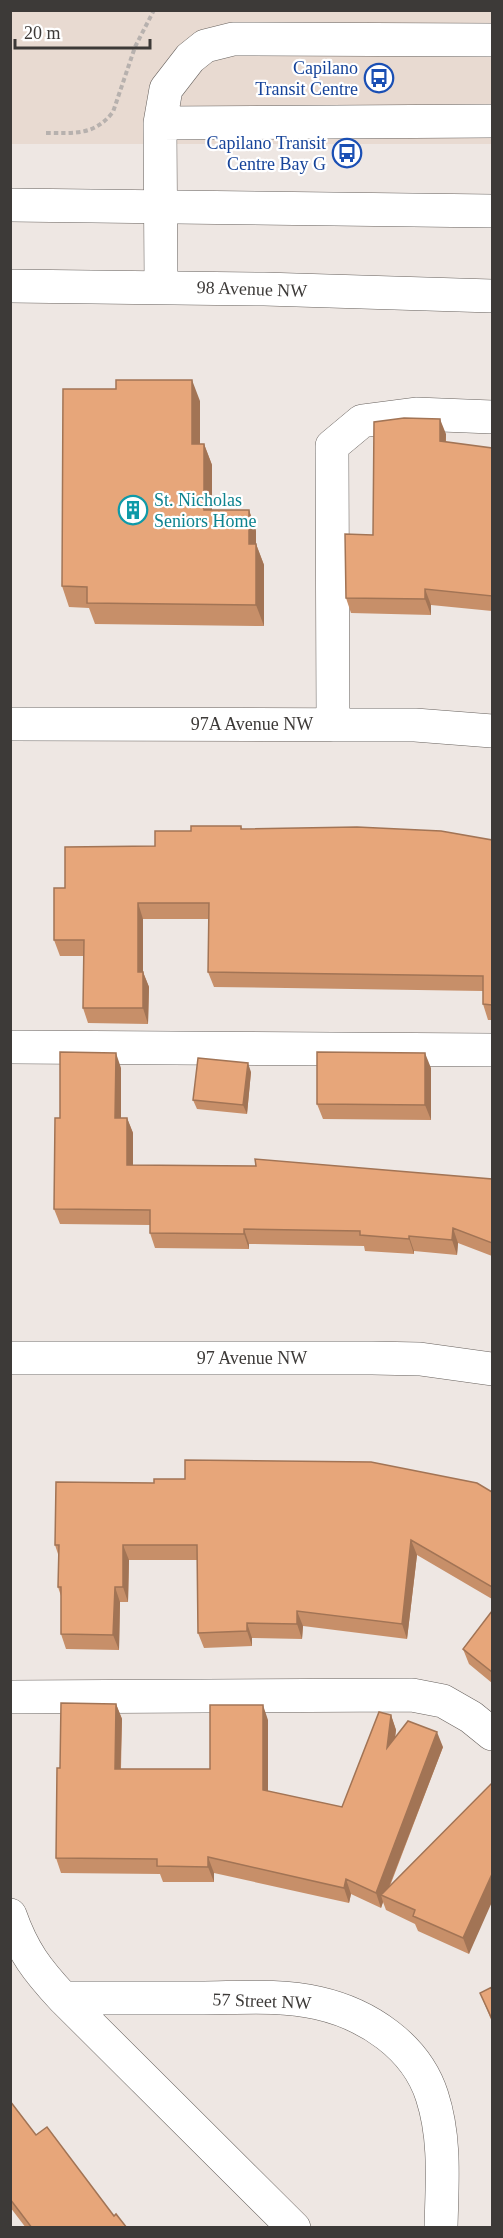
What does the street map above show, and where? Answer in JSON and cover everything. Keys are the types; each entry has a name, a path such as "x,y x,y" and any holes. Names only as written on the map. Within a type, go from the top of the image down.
{"street":[{"path":"161,286 160,123 166,89 190,58 205,46 233,39 492,39"},
{"path":"160,123 492,121"},
{"path":"10,205 492,211"},
{"name":"98 Avenue NW","path":"10,286 161,286 492,296"},
{"path":"333,725 332,446 362,421 416,414 492,417"},
{"name":"97A Avenue NW","path":"10,724 415,725 492,731"},
{"path":"10,1047 492,1050"},
{"name":"97 Avenue NW","path":"10,1358 420,1359 492,1369"},
{"path":"10,1697 411,1695 443,1701 471,1717 492,1734"},
{"path":"10,1915 15,1930 36,1969 294,2228"},
{"name":"57 Street NW","path":"63,1998 280,1998 317,2002 351,2013 382,2030 406,2051 424,2075 432,2094 442,2140 441,2228"}],"path":[{"path":"46,133 90,131 108,119 113,112 135,47 154,10"}],"shaded area":[{"path":"10,11 492,11 492,144 11,144"}],"building":[{"name":"St. Nicholas Seniors Home","path":"116,380 192,380 192,444 204,444 204,510 249,510 249,544 256,544 256,605 87,603 87,587 62,586 63,389 116,389"},
{"path":"404,418 440,419 440,441 492,448 492,596 425,589 425,599 346,598 345,534 373,535 374,422"},
{"path":"191,826 241,826 241,829 357,827 441,831 492,840 492,1005 483,1004 483,976 208,972 209,903 138,903 138,972 143,972 143,1008 83,1008 84,940 54,940 54,888 65,888 65,847 155,846 155,831 191,831"},
{"path":"60,1052 116,1053 115,1118 127,1118 127,1165 256,1166 255,1159 492,1179 492,1243 453,1228 452,1240 360,1235 360,1231 244,1229 244,1234 150,1233 150,1210 54,1209 55,1118 60,1118"},
{"path":"317,1052 425,1053 425,1105 317,1104"},
{"path":"198,1058 248,1063 243,1105 193,1100"},
{"path":"185,1460 371,1462 477,1483 492,1492 492,1587 411,1540 402,1624 297,1611 297,1624 247,1623 247,1631 198,1633 197,1545 123,1545 123,1587 115,1587 113,1635 61,1634 61,1587 58,1587 59,1545 55,1545 56,1482 154,1483 154,1479 185,1479"},
{"path":"492,1611 492,1672 463,1649"},
{"path":"61,1703 116,1704 115,1769 210,1769 210,1705 263,1705 263,1790 342,1807 379,1712 391,1715 387,1748 408,1721 437,1732 376,1893 346,1879 344,1888 208,1857 208,1867 157,1866 157,1859 56,1858 57,1768 60,1768"},
{"path":"492,1783 492,1874 463,1938 413,1916 415,1910 381,1895"},
{"path":"492,1987 492,2019 480,1993"},
{"path":"10,2101 36,2135 47,2127 114,2216 116,2214 127,2228 32,2228 10,2199"}],"place":[{"name":"Capilano Transit Centre","path":"379,78"},
{"name":"Capilano Transit Centre Bay G","path":"347,153"},
{"name":"St. Nicholas Seniors Home","path":"133,510"}]}
